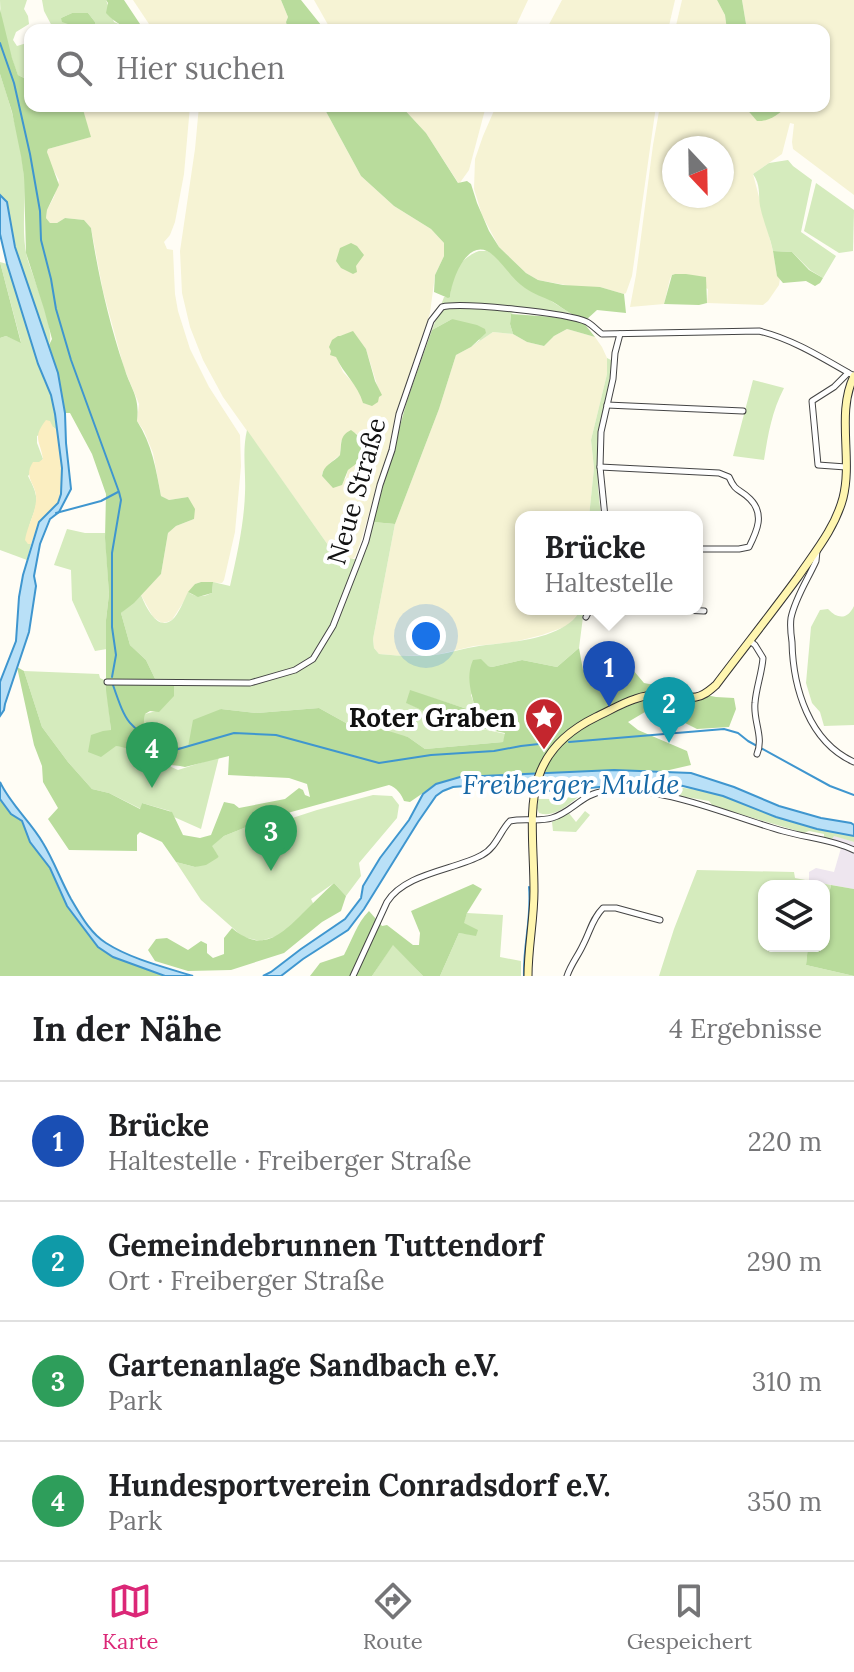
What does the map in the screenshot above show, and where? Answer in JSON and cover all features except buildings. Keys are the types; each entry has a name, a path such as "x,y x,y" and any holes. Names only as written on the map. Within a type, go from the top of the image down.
{"street":[{"name":"Neue Straße","path":"107,682 250,683 286,673 313,659 333,626 366,541 399,414 431,321 442,307 466,305 560,315 586,322 602,334 620,334"},
{"path":"604,511 600,467 601,432 620,334 759,331 804,348 852,375"},
{"path":"528,976 534,908 532,815 538,777 551,752 585,722 635,699 670,695 696,697 706,694 716,685 768,618 834,522 843,498 845,427 852,375"},
{"path":"846,467 818,465 812,401 852,375"},
{"path":"607,405 743,411"},
{"path":"600,467 727,474 735,489 753,501 759,518 757,530 749,547 703,549"},
{"path":"817,550 816,561 791,619 792,658 810,721 822,738 854,762"},
{"path":"749,640 763,658 754,704 761,744 758,751"},
{"path":"353,976 395,891 480,856 489,850 510,821 532,815 549,819 594,792 619,790 671,797 785,832 838,842 854,850"},
{"path":"567,976 594,919 603,908 616,908 660,920"}],"shaded area":[{"path":"133,0 281,0 288,17 286,24 149,24"},
{"path":"314,0 528,0 517,24 328,24"},
{"path":"562,0 675,0 669,24 549,24"},
{"path":"682,0 717,0 726,24 676,24"},
{"path":"742,0 854,0 854,195 793,149 794,124 790,123 782,154 753,174 780,279 768,301 763,305 707,303 708,289 675,274 670,279 664,304 630,307 659,112 830,112 830,24 746,24"},
{"path":"84,112 189,112 184,174 175,222 164,242 167,249 173,250 175,294 190,349 209,387 240,435 241,466 235,532 224,580 222,583 195,584 172,620 162,623 153,617 141,595 161,574 168,533 194,519 188,497 169,500 161,496 153,453 137,421 139,404 124,368 103,291 91,228 84,220 65,218 50,223 46,218 59,180 50,164 48,149 90,137"},
{"path":"198,112 326,112 361,176 394,206 431,229 444,243 444,256 435,275 430,313 395,418 387,457 361,541 351,560 328,545 223,397 190,327 182,293 180,251","holes":["353,332 366,349 378,388 371,404 365,404 331,351 340,336","356,433 364,444 346,478 333,487 322,473 340,455 341,441"]},
{"path":"407,112 484,112 469,170 459,184 426,133"},
{"path":"493,112 655,112 632,276 626,293 538,280 526,273 499,247 482,215 474,189 475,159"},
{"path":"567,329 595,337 607,358 607,374 591,440 594,468 590,511 515,511 515,615 578,615 567,626 514,642 474,646 436,655 379,654 374,648 373,639 395,524 456,355 493,332 513,334 527,342 544,346"},
{"path":"833,835 854,842 854,889 830,885 830,880 809,880 809,872 816,868 834,872 841,848 832,839"}],"green space":[{"path":"0,0 27,0 24,9 29,24 24,24 16,32 13,40 17,46 24,44 24,78 18,75 8,48"},
{"path":"42,0 106,0 114,22 119,24 95,24 88,13 72,13 61,18 71,24 51,24"},
{"path":"106,0 124,0 140,24 114,21 106,13"},
{"path":"281,0 301,0 320,24 286,24 288,17"},
{"path":"717,0 742,0 746,24 726,24"},
{"path":"0,9 12,58 18,75 24,78 24,112 84,112 91,137 48,149 59,185 46,218 50,223 65,218 84,220 91,228 109,316 136,399 137,421 150,448 161,496 169,500 188,497 195,509 194,519 168,533 161,574 121,613 130,645 146,660 158,685 174,685 174,696 159,712 145,714 143,730 164,743 188,747 193,720 221,709 257,713 319,708 355,728 369,725 408,737 425,749 503,742 505,733 448,722 406,703 410,690 476,712 469,680 473,660 481,659 492,667 522,660 557,667 579,648 583,670 600,667 633,670 644,683 734,698 736,709 729,727 697,729 660,707 628,722 638,730 687,751 691,765 665,771 614,770 460,777 436,784 410,802 404,801 389,785 273,817 251,834 249,826 224,836 212,846 219,857 206,865 195,867 176,862 162,842 140,832 137,835 137,851 69,850 48,819 58,808 43,782 42,766 34,745 17,667 24,671 42,727 92,789 109,793 140,809 142,803 172,812 183,835 200,838 211,835 224,802 239,808 285,799 299,788 310,797 307,784 289,778 228,775 229,756 185,767 159,762 116,746 101,757 88,752 91,735 111,730 106,690 109,594 106,494 92,454 70,413 65,413 49,345 52,339 26,253 21,156 0,74"},
{"path":"72,13 88,13 95,24 68,24 61,18"},
{"path":"0,74 21,150 25,248 49,327 49,345 15,247 7,202 0,195"},
{"path":"326,112 407,112 426,133 458,183 467,181 471,184 489,231 499,247 526,273 538,280 600,287 624,294 626,313 597,310 586,320 577,316 525,288 485,250 477,250 463,261 450,297 434,292 435,275 444,256 444,243 431,229 394,206 361,176"},
{"path":"749,112 781,112 774,117 757,121"},
{"path":"788,160 812,180 801,232 836,256 823,278 792,252 773,251 753,174 769,163"},
{"path":"816,183 854,210 853,251 839,253 804,231"},
{"path":"351,243 364,255 356,266 357,272 353,274 341,268 336,261 340,248"},
{"path":"479,251 493,254 570,313 521,309 511,314 513,334 493,332 471,347 480,340 452,319 432,330 444,297 450,297 457,269 466,258"},
{"path":"773,251 792,252 809,270 823,278 820,283 815,286 806,281 783,283 777,276"},
{"path":"0,262 7,264 12,275 51,395 57,430 53,427 37,436 43,459 28,476 35,491 36,507 28,530 28,544 31,544 27,560 0,550 0,338 6,336 21,342"},
{"path":"0,262 21,343 6,336 0,338"},
{"path":"672,275 706,277 707,303 664,304"},
{"path":"511,314 583,322 595,337 567,329 544,346 527,342 513,334"},
{"path":"452,319 477,325 486,333 471,347 456,355 395,524 373,522 407,401 432,330"},
{"path":"353,331 366,349 382,395 372,406 363,403 336,357 330,355 332,340"},
{"path":"607,358 613,361 597,444 600,511 590,511 594,468 591,440 607,374"},
{"path":"753,380 784,388 773,414 764,460 733,456"},
{"path":"247,430 328,545 347,558 362,559 373,522 395,524 373,639 374,648 379,654 436,655 521,641 550,633 577,615 584,615 579,648 557,667 522,660 488,666 471,695 477,712 410,691 407,703 448,722 506,734 503,742 425,749 408,737 355,728 319,708 257,713 221,709 188,747 164,743 143,730 145,714 156,711 158,685 146,660 130,645 121,613 141,595 152,616 161,623 167,623 177,614 188,592 197,596 212,593 213,582 230,586 243,516"},
{"path":"351,430 362,441 363,456 348,470 342,485 333,488 322,476 323,472 340,455 343,437"},
{"path":"67,529 105,533 109,594 107,649 95,651 72,600 71,570 54,565"},
{"path":"213,582 212,593 198,597 188,592 195,584"},
{"path":"854,606 854,725 824,726 806,683 811,627 820,610 828,609 842,616 849,614"},
{"path":"24,671 99,674 106,681 111,731 116,746 126,747 178,770 219,757 201,829 174,817 170,811 142,803 141,809 109,793 92,789 42,727"},
{"path":"670,786 723,796 776,817 854,836 854,842 809,831 804,833 713,806 709,801 663,793"},
{"path":"373,795 392,796 399,805 397,818 359,863 361,876 346,896 334,883 311,899 318,913 281,935 260,941 243,937 201,900 176,862 195,867 219,857 211,846 224,836 249,826 254,841 280,822"},
{"path":"578,797 555,813 539,813 537,808 538,799"},
{"path":"0,798 11,814 22,821 30,842 50,868 60,892 113,957 165,976 0,976"},
{"path":"585,811 590,815 576,832 553,831 552,822 568,812 576,822"},
{"path":"697,870 794,872 795,878 805,880 758,880 758,952 807,952 806,965 854,976 659,976"},
{"path":"334,883 346,896 341,911 322,922 284,953 231,970 188,971 155,961 148,950 156,939 167,938 188,950 201,941 207,944 207,953 213,958 224,954 224,938 232,928 252,939 270,939 286,929"},
{"path":"473,884 482,889 464,923 478,930 476,936 459,933 440,976 423,976 393,945 372,976 310,976 320,963 344,955 369,911 382,926 387,925 413,945 419,945 420,933 411,911"},
{"path":"831,885 854,889 854,976 806,965 807,952 830,952"},
{"path":"467,913 503,915 500,957 521,961 521,976 440,976 459,933 476,935 463,924"},
{"path":"393,944 423,976 372,976"}],"sand":[{"path":"46,420 57,430 62,468 61,494 58,503 39,522 31,544 28,544 25,540 36,501 29,473 33,462 43,459 38,435"}],"water":[{"path":"0,195 7,202 15,247 58,373 65,413 71,489 59,512 50,519 40,544 29,632 0,716 0,682 16,641 23,575 39,522 58,503 62,468 51,395 38,364 0,234"},
{"name":"Freiberger Mulde","path":"614,770 691,773 779,806 851,823 854,825 854,836 817,829 723,796 679,785 621,785 557,791 478,785 453,787 436,796 348,930 281,976 263,976 345,919 361,898 363,886 380,858 409,820 423,794 436,784 460,777"},
{"path":"0,782 43,843 71,899 95,934 126,954 193,976 165,976 113,957 98,947 67,906 50,868 30,842 22,821 11,814 0,799"}],"waterway":[{"path":"0,43 14,83 30,154 40,211 41,240 56,309 121,500 112,553 112,627 116,655 112,677"},
{"path":"56,513 101,501 118,492"},
{"name":"Freiberger Mulde","path":"113,685 122,710 132,725 175,750 234,733 276,735 379,763 548,743"},
{"path":"569,742 724,729 738,733 830,786 854,795"},
{"path":"524,976 529,887"}],"place":[{"name":"Brücke","path":"609,707"},
{"name":"Gemeindebrunnen Tuttendorf","path":"669,743"},
{"name":"Roter Graben","path":"544,751"},
{"name":"Hundesportverein Conradsdorf e.V.","path":"152,788"},
{"name":"Gartenanlage Sandbach e.V.","path":"271,871"}]}
